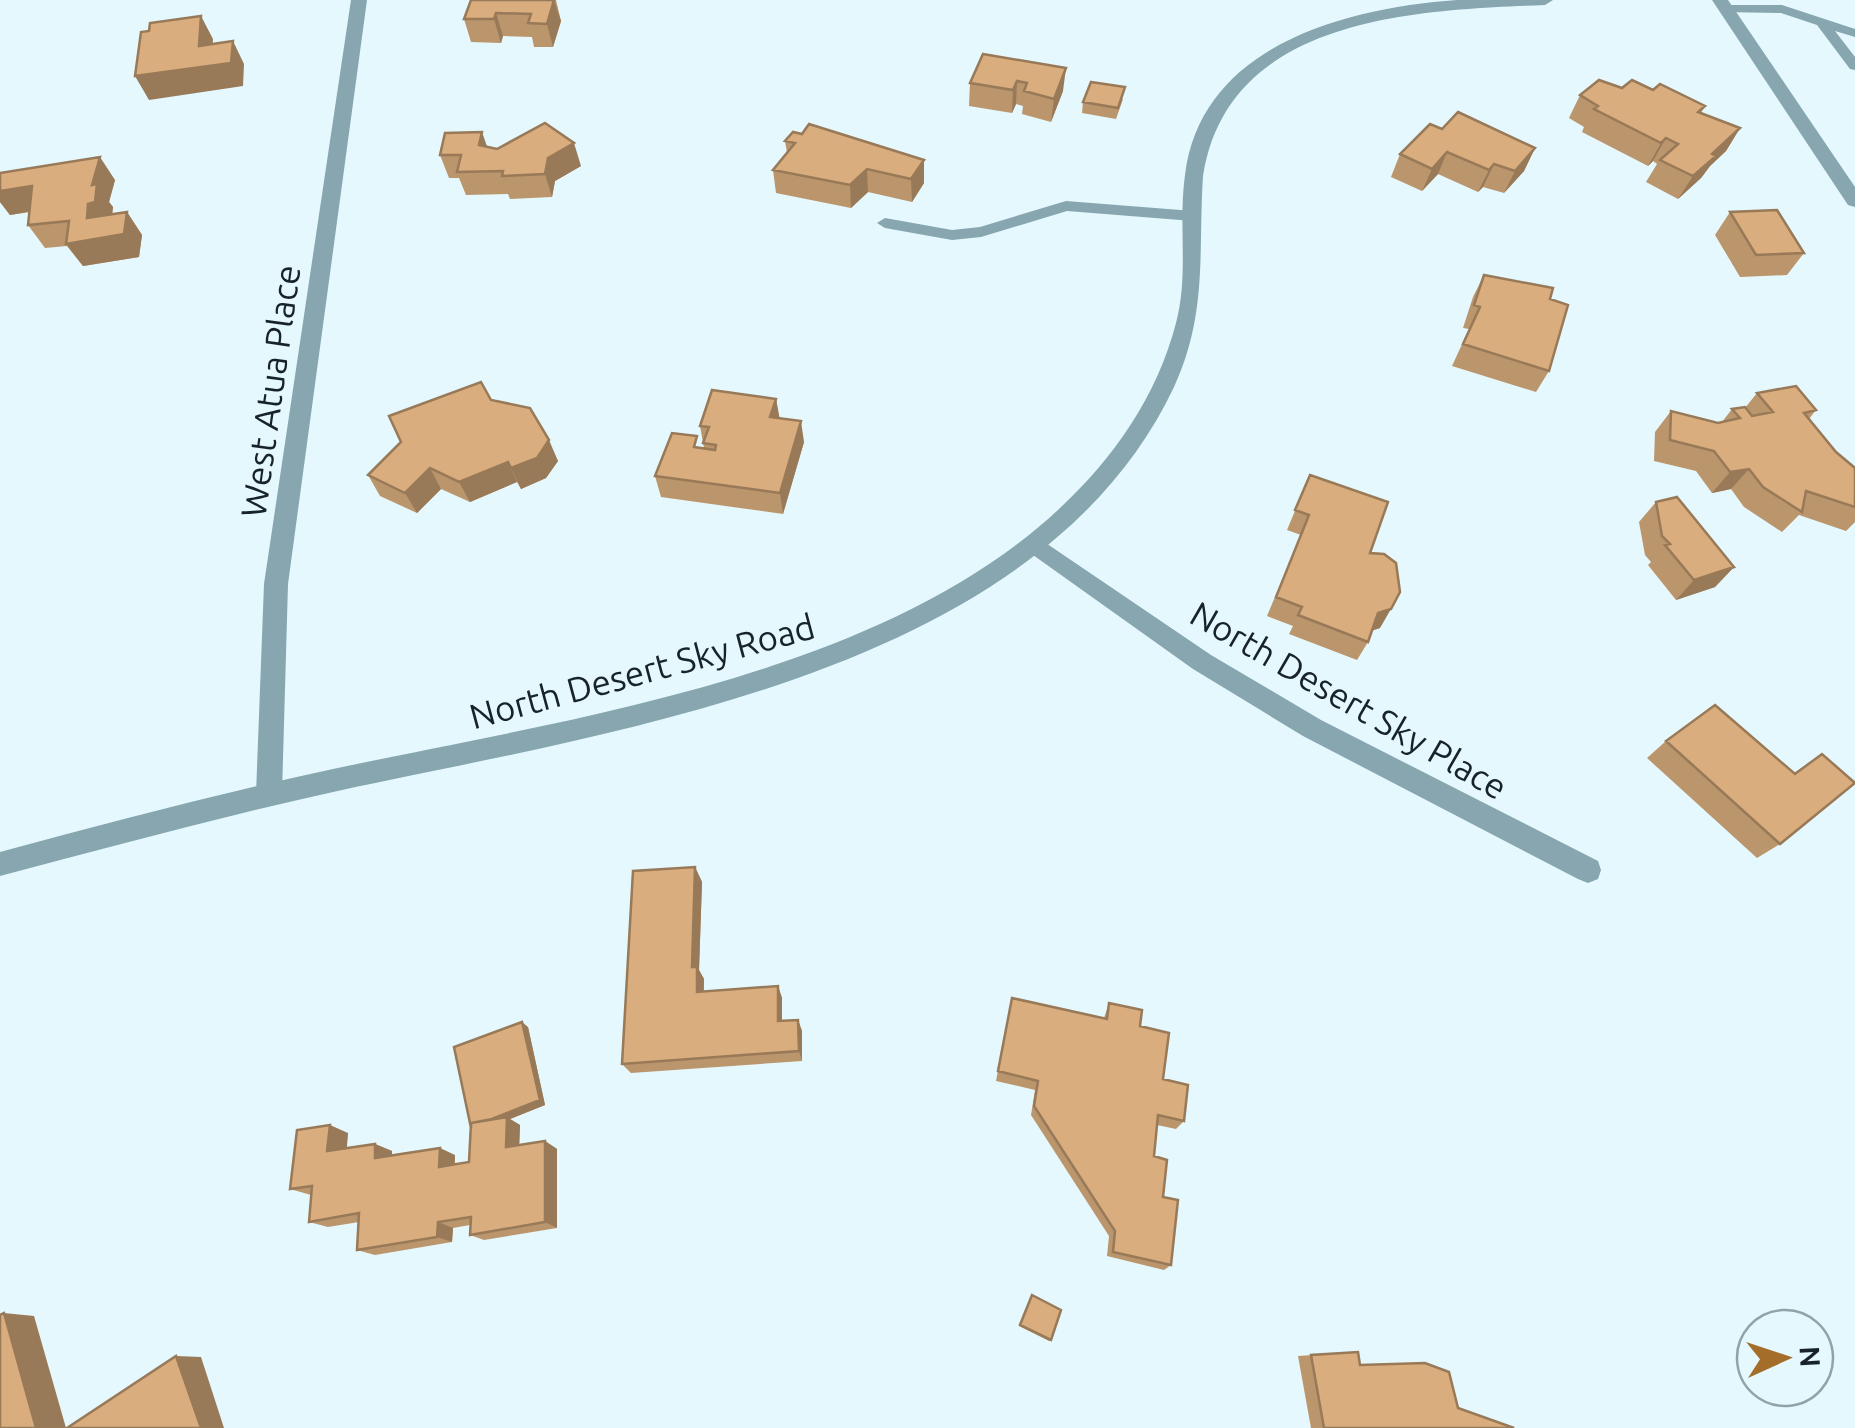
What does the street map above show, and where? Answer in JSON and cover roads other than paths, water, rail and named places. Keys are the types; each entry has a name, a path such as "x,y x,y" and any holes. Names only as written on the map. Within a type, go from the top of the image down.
{"street":[{"name":"West Atua Place","path":"269,794 276,584 359,0"},
{"name":"North Desert Sky Road","path":"0,864 269,794 447,759 726,692 808,668 887,634 964,592 1034,544 1113,468 1158,401 1188,319 1195,277 1194,174 1210,122 1252,72 1288,47 1353,19 1416,6 1544,0"},
{"path":"1723,4 1855,201"},
{"name":"North Desert Sky Place","path":"1034,544 1202,662 1312,728 1588,870"}],"lane":[{"path":"1723,4 1782,8 1855,33"},
{"path":"1821,21 1855,66"},
{"path":"885,223 952,234 981,232 1066,206 1193,216"}]}
